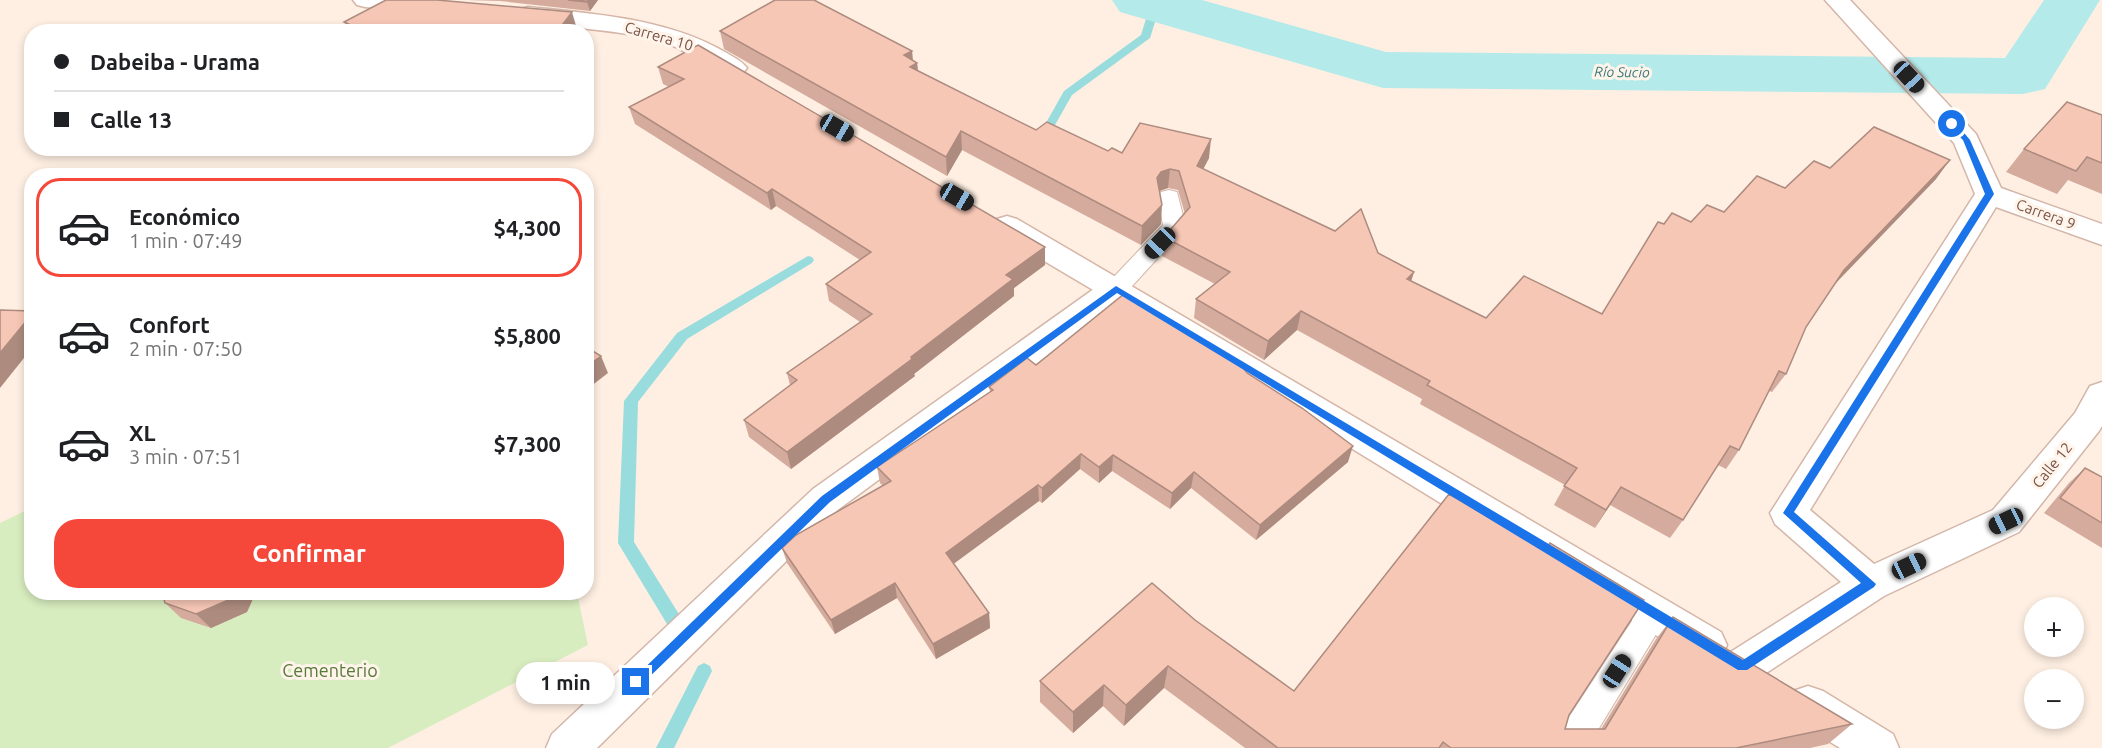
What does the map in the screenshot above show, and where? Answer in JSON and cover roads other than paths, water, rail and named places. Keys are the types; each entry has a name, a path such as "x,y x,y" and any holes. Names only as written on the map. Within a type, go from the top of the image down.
{"street":[{"path":"365,0 460,8"},
{"path":"1837,0 1966,140 1989,194 1788,513 1870,584"},
{"name":"Carrera 10","path":"495,12 601,21 646,30 698,47 759,83"},
{"name":"Carrera 9","path":"1989,194 2102,235"},
{"path":"984,212 1116,289 1878,748"},
{"path":"567,748 826,499 1116,289"},
{"name":"Calle 12","path":"1765,680 1870,584 2006,521 2087,422 2102,395"}],"lane":[{"path":"1116,289 1175,227 1169,197"},
{"path":"1568,748 1654,613"}],"waterway":[{"name":"Río Sucio","path":"1140,0 1383,70 2023,76 2072,0"},
{"path":"1047,130 1068,93 1146,36 1151,19 1146,2"},
{"path":"676,624 626,543 631,401 682,336 808,260"},
{"path":"665,748 704,671"}],"park label":[{"name":"Cementerio","path":"330,670"}]}
